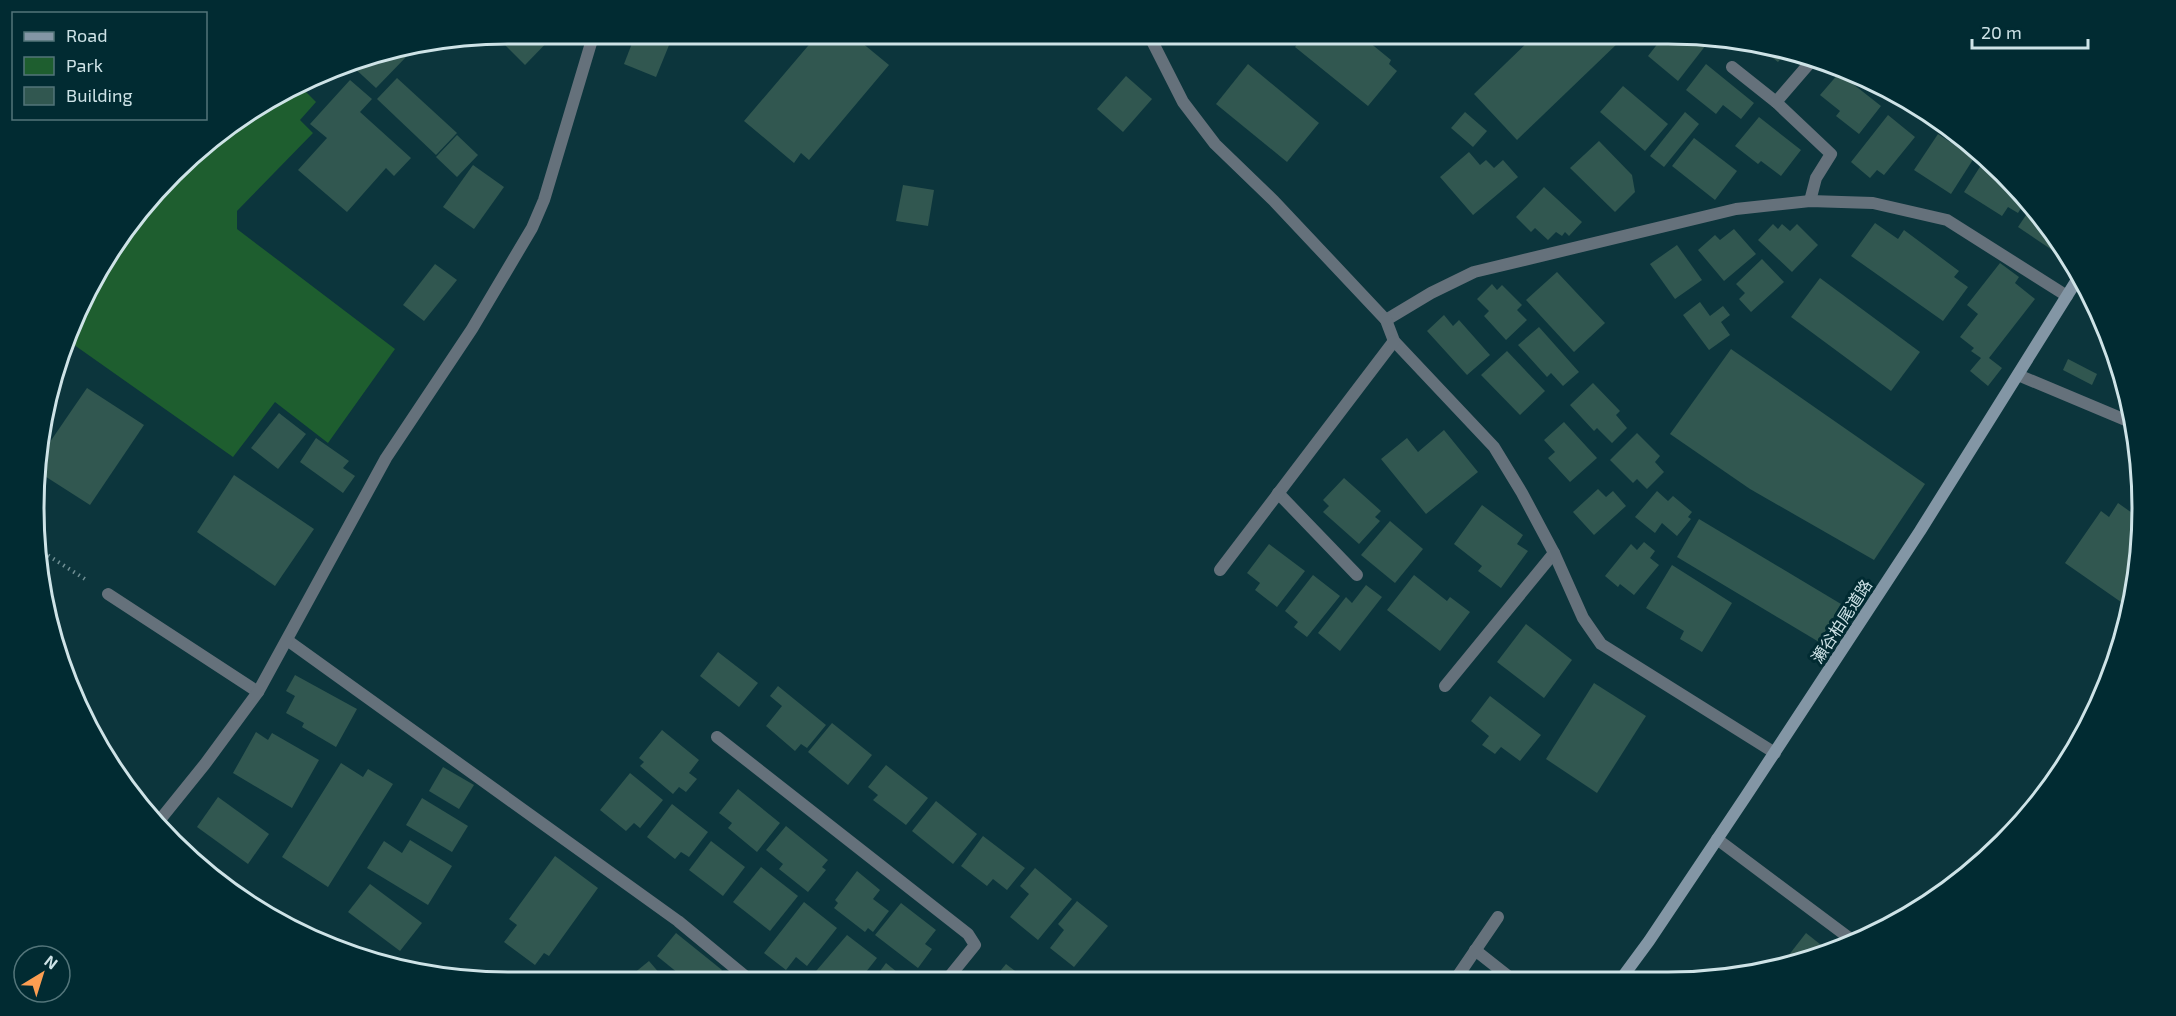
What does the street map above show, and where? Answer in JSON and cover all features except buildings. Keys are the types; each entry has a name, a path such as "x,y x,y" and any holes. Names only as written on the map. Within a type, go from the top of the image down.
{"main road":[{"name":"瀬谷柏尾道路","path":"1626,972 1775,753 1920,531 2074,284"}],"street":[{"path":"162,817 206,764 258,692 386,458 471,329 532,228 544,200 591,44"},
{"path":"1154,44 1183,102 1215,144 1274,201 1386,320 1394,341 1494,447 1554,553 1583,618 1601,644 1775,753"},
{"path":"1776,102 1808,65"},
{"path":"1732,67 1776,102 1831,154 1816,178 1810,201"},
{"path":"1386,320 1431,293 1474,272 1736,209 1810,201 1873,203 1947,220 2067,296"},
{"path":"1220,570 1394,341"},
{"path":"2018,375 2124,420"},
{"path":"1278,493 1357,575"},
{"path":"1445,686 1554,553"},
{"path":"108,594 258,692"},
{"path":"287,640 678,921 740,972"},
{"path":"717,736 968,934 975,945 952,972"},
{"path":"1717,839 1847,936"},
{"path":"1460,972 1498,917"},
{"path":"1475,950 1503,972"}],"path":[{"path":"46,554 108,594"}],"green space":[{"path":"304,90 316,102 300,120 313,133 237,211 237,229 395,349 328,443 275,402 233,457 74,344 91,303 106,276 139,225 159,202 225,139"}]}
